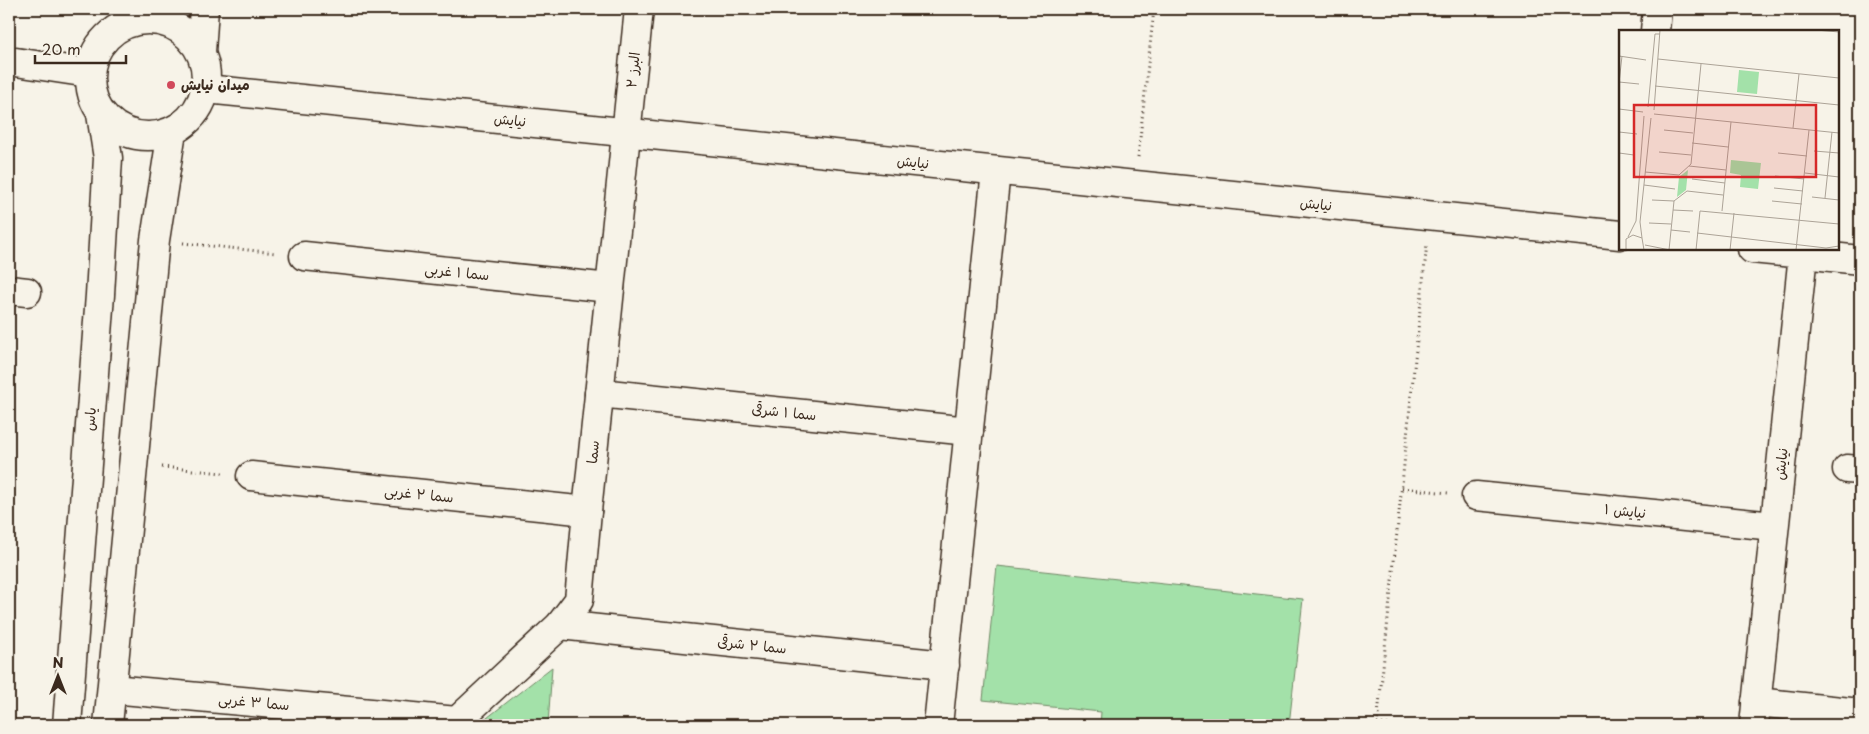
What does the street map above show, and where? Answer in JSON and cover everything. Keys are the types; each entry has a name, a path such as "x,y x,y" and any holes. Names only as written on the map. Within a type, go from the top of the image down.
{"street":[{"path":"201,52 189,37 174,26 138,14 104,38 94,54 89,73 91,94 101,114 114,126 129,133 150,136 172,131 188,121 199,106 206,89 206,70 201,52 204,9"},
{"name":"البرز ۲","path":"626,132 639,9"},
{"path":"1655,30 1657,9"},
{"path":"9,61 89,73"},
{"name":"نیایش","path":"206,89 1619,235"},
{"name":"یاس","path":"67,725 100,295 108,158 101,114"},
{"path":"108,725 154,240 172,131"},
{"name":"سما","path":"457,721 560,625 579,600 626,132"},
{"path":"938,725 996,171"},
{"path":"1762,250 1860,260"},
{"name":"نیایش","path":"1755,714 1803,254"},
{"name":"سما ۱ غربی","path":"304,256 610,288"},
{"name":"سما ۱ شرقی","path":"599,393 969,431"},
{"name":"سما ۲ غربی","path":"251,476 587,511"},
{"name":"نیایش ۱","path":"1476,496 1774,526"},
{"name":"سما ۲ شرقی","path":"560,625 945,665"},
{"name":"سما ۳ غربی","path":"112,689 457,721"},
{"path":"1755,714 1860,713"}],"path":[{"path":"1135,185 1154,9"},
{"path":"1392,725 1377,724 1430,216"},
{"path":"154,240 304,256"},
{"path":"134,464 251,476"},
{"path":"1402,488 1476,496"}],"green space":[{"path":"997,566 1303,599 1289,725 1100,725 1101,712 983,700"},
{"path":"552,667 548,725 478,725"}],"place":[{"name":"میدان نیایش","path":"171,85"}]}
